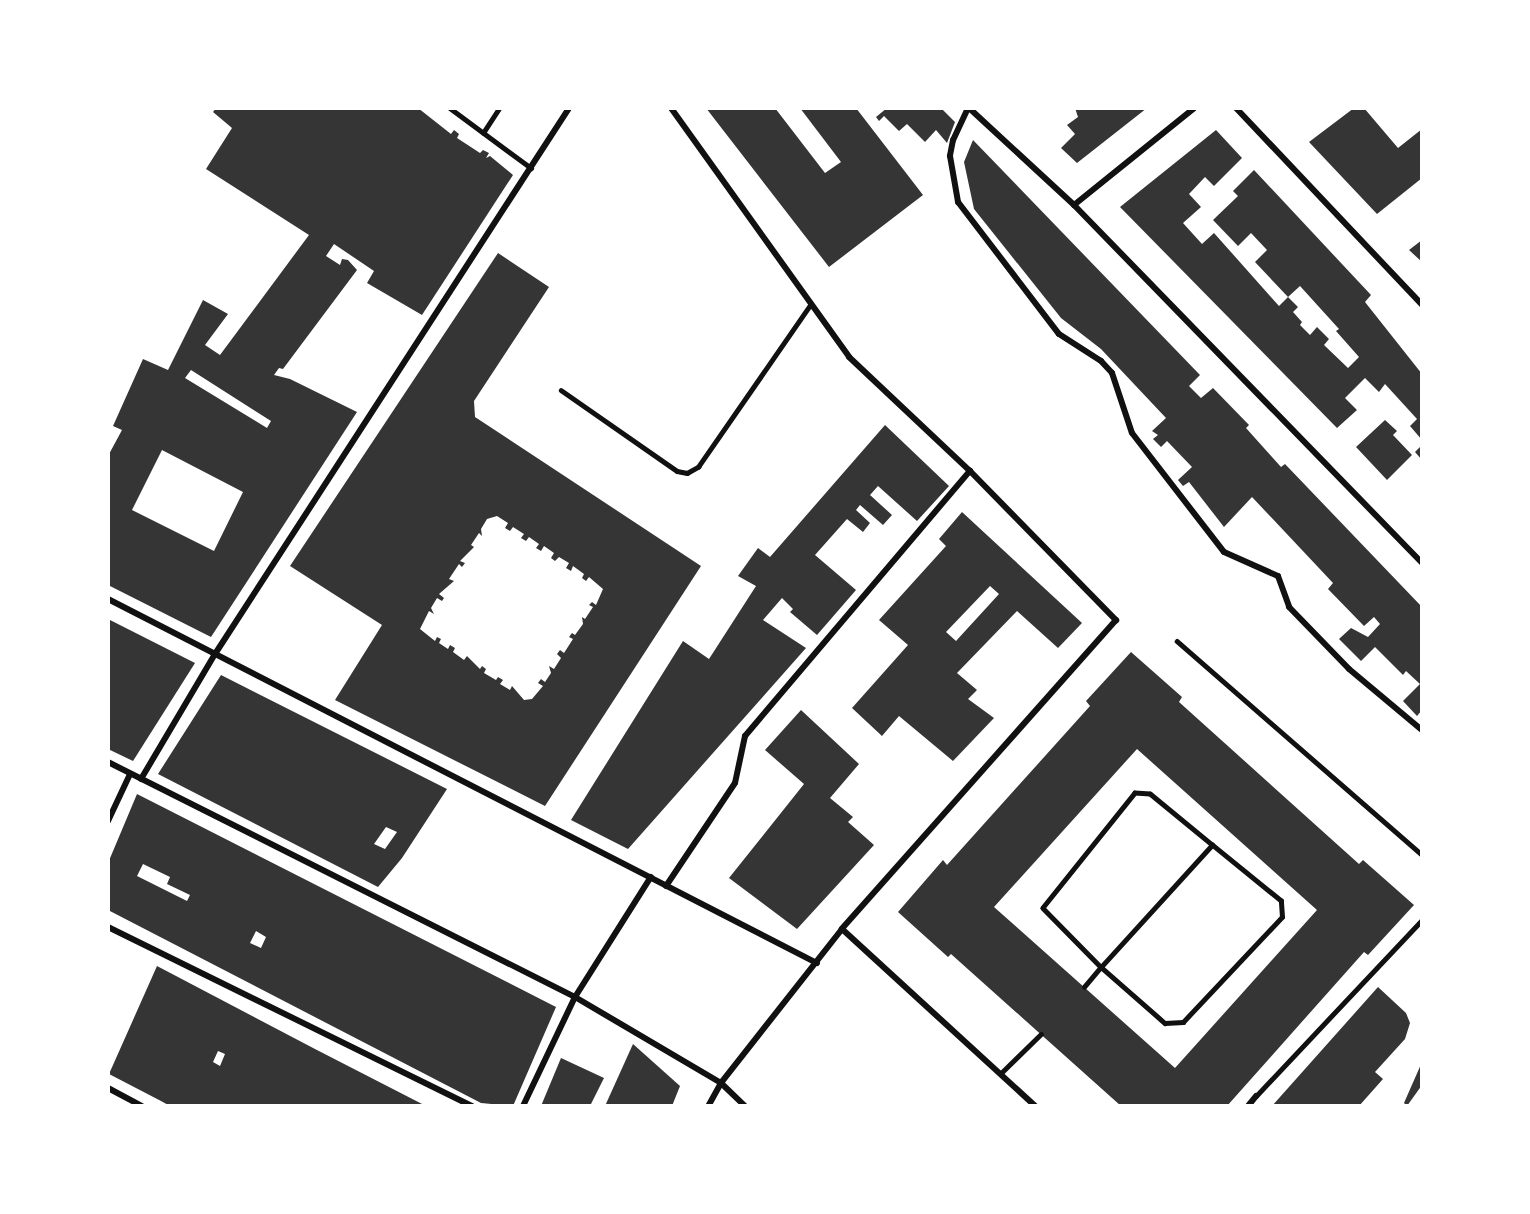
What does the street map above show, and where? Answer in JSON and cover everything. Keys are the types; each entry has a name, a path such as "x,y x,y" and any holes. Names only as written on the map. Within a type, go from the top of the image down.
{"street":[{"path":"141,779 215,654 569,108"},
{"path":"671,108 849,357 969,471 1116,620 842,929 721,1083 708,1106"},
{"path":"1422,563 1074,205 968,108 953,140 950,156 958,202 1059,334 1101,361 1112,374 1132,434 1224,552 1278,576 1289,608 1349,669 1422,730"},
{"path":"1074,205 1194,108"},
{"path":"1236,108 1422,305"},
{"path":"666,886 735,783 745,736 969,471"},
{"path":"108,599 817,963"},
{"path":"108,762 575,997 721,1083 745,1106"},
{"path":"108,821 130,774"},
{"path":"523,1106 575,997 651,877"},
{"path":"108,927 472,1106"},
{"path":"842,929 1035,1106"},
{"path":"108,1088 142,1106"},
{"path":"1248,1106 1256,1096"}],"lane":[{"path":"450,108 531,168"},
{"path":"483,133 499,108"},
{"path":"561,390 677,471 687,472 698,467 811,304"},
{"path":"1177,641 1422,855"},
{"path":"1135,792 1150,794 1212,845 1281,901 1282,917 1183,1022 1165,1023 1101,967 1043,909 1135,792"},
{"path":"1084,987 1212,845"},
{"path":"1256,1096 1422,920"},
{"path":"1000,1074 1041,1034"}],"building":[{"path":"216,108 418,108 451,134 454,130 459,134 457,138 480,153 483,150 489,153 486,158 490,156 513,175 422,315 367,283 374,271 334,244 326,256 340,265 342,259 348,260 357,270 283,369 279,368 274,375 290,379 357,412 211,637 108,585 108,456 122,430 113,426 143,359 168,370 203,300 228,314 205,345 220,355 309,235 206,169 232,128 213,112","holes":["191,370 271,421 267,428 185,378","162,450 243,492 214,551 132,510"]},
{"path":"706,108 775,108 825,173 841,162 800,108 856,108 923,195 829,267"},
{"path":"887,108 941,108 955,122 947,143 936,130 925,142 907,124 899,131 884,116 879,121 876,117"},
{"path":"1075,108 1147,108 1077,163 1061,148 1075,134 1067,125 1078,117"},
{"path":"1354,108 1364,108 1398,148 1422,129 1422,178 1377,214 1309,142"},
{"path":"1216,130 1242,158 1214,186 1205,177 1189,194 1201,207 1183,223 1202,244 1214,233 1279,306 1288,297 1255,262 1267,250 1251,233 1238,246 1213,220 1238,196 1233,191 1254,170 1371,295 1365,302 1422,374 1422,440 1410,426 1417,419 1385,384 1379,392 1365,378 1345,398 1357,410 1337,428 1120,207","holes":["1300,286 1339,329 1336,331 1359,357 1348,368 1324,345 1329,339 1317,327 1310,335 1300,325 1302,322 1293,312 1298,307 1288,297"]},
{"path":"973,140 1200,375 1189,386 1201,398 1213,388 1249,425 1246,428 1281,467 1285,464 1422,607 1422,710 1417,716 1403,701 1420,684 1406,671 1403,675 1375,647 1361,661 1339,639 1351,628 1368,637 1380,624 1374,617 1364,626 1328,589 1333,583 1252,497 1224,527 1189,482 1183,486 1178,480 1192,467 1167,441 1161,447 1153,439 1158,435 1152,431 1166,418 1101,349 1061,318 974,209 964,162"},
{"path":"1422,240 1422,262 1409,250"},
{"path":"498,253 549,287 474,401 475,417 701,566 545,806 335,700 382,625 290,566","holes":["497,516 508,523 505,528 510,531 513,527 524,534 521,538 526,541 529,537 539,544 536,548 541,551 544,546 554,553 551,558 555,561 559,557 569,563 566,568 571,571 573,566 584,574 582,578 586,581 589,577 603,589 596,605 592,602 589,605 593,607 585,619 582,617 583,624 575,635 572,633 569,637 573,639 564,653 560,650 557,654 561,658 554,669 549,666 551,673 545,682 541,679 538,683 543,686 532,699 524,700 512,686 510,690 500,684 503,680 498,677 496,680 484,673 486,669 482,666 480,669 467,656 464,660 453,652 455,648 450,645 448,649 439,643 441,639 437,637 435,641 420,629 429,611 434,614 431,608 437,598 442,601 444,598 439,594 454,581 449,579 459,564 462,567 465,563 460,561 474,547 471,545 479,533 482,536 481,529 487,519"]},
{"path":"1385,420 1397,431 1393,435 1412,455 1387,480 1356,447"},
{"path":"885,425 949,486 917,521 878,486 870,495 892,515 883,525 860,505 856,510 870,523 863,532 847,519 815,555 856,590 817,635 790,612 793,609 782,598 763,620 806,648 628,849 571,820 683,641 709,659 756,586 738,576 758,548 770,557"},
{"path":"1422,445 1422,460 1415,452"},
{"path":"962,512 1082,623 1058,648 1017,611 957,673 977,690 968,699 994,718 953,761 899,716 882,736 852,708 908,645 879,620 946,546 939,539","holes":["990,586 999,594 956,641 946,632"]},
{"path":"108,619 195,663 133,761 108,749"},
{"path":"1131,652 1182,697 1179,702 1359,864 1363,860 1414,905 1368,955 1364,952 1227,1106 1121,1106 951,954 948,957 898,912 943,860 947,865 1090,706 1086,701","holes":["1137,749 1317,910 1175,1068 994,907"]},
{"path":"221,675 447,789 402,858 378,887 158,774","holes":["386,827 397,832 385,849 374,844"]},
{"path":"801,710 859,764 830,798 853,817 848,822 874,845 797,929 729,878 804,784 765,750"},
{"path":"137,794 556,1007 513,1106 481,1103 108,910 108,863","holes":["143,864 170,877 167,884 190,895 187,901 137,876","256,931 266,937 261,948 250,943"]},
{"path":"157,966 426,1106 170,1106 109,1074","holes":["218,1051 225,1054 220,1066 213,1062"]},
{"path":"1378,987 1406,1013 1410,1023 1405,1039 1375,1072 1383,1079 1359,1106 1272,1106"},
{"path":"633,1044 680,1086 672,1106 605,1106"},
{"path":"561,1058 604,1078 590,1106 541,1106"},
{"path":"1422,1062 1422,1085 1407,1106 1404,1103"}]}
